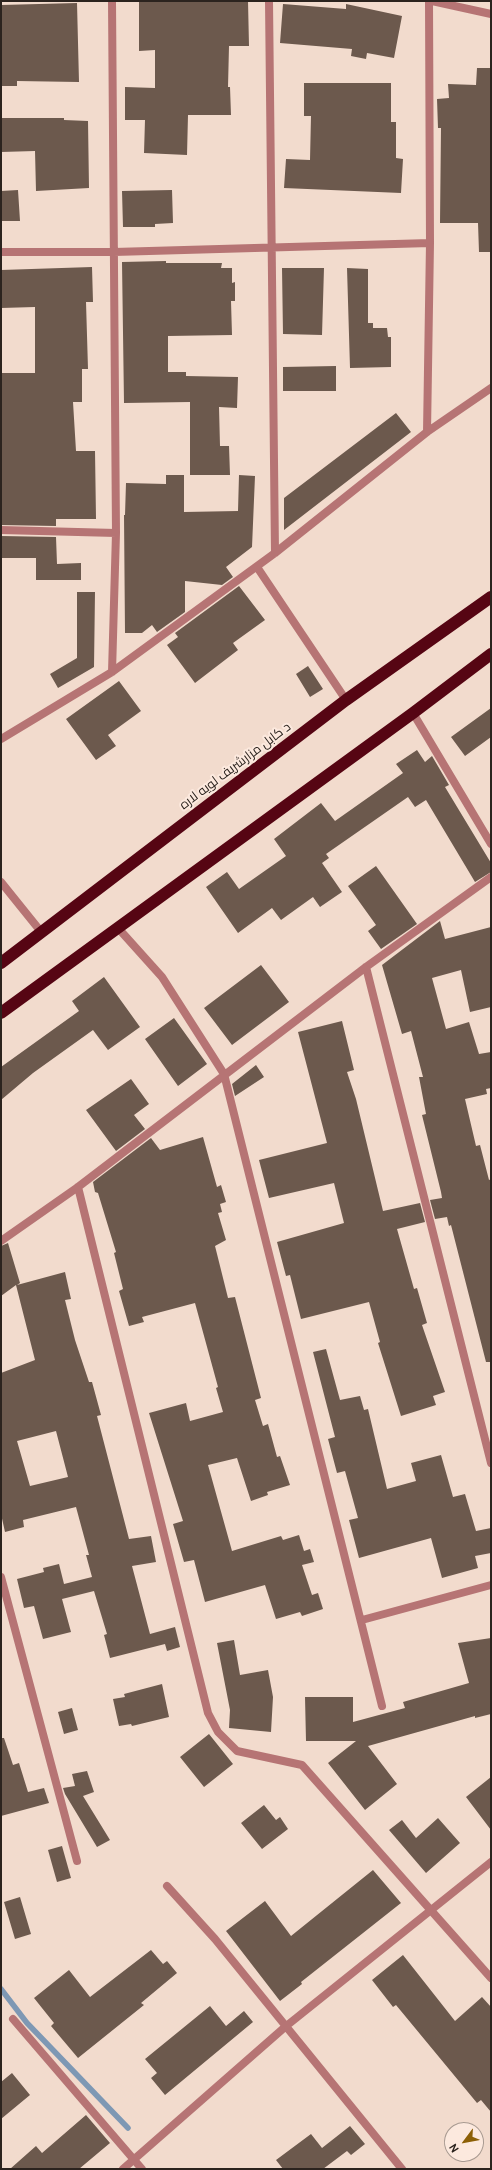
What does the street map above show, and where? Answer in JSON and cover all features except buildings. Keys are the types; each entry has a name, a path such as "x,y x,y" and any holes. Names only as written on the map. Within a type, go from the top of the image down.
{"highway":[{"name":"د کابل مزارشریف لویه لاره","path":"1,963 346,700 491,597"},
{"path":"1,1013 413,713 491,654"}],"street":[{"path":"112,1 116,533 112,672"},
{"path":"269,1 270,248 275,553"},
{"path":"427,432 430,244 429,1"},
{"path":"432,1 491,14"},
{"path":"1,252 114,252 430,244"},
{"path":"1,739 112,672 257,567 427,432 491,388"},
{"path":"1,530 116,533"},
{"path":"257,567 346,700"},
{"path":"413,713 491,844"},
{"path":"1,1241 78,1187 366,967 491,877"},
{"path":"1,882 42,933"},
{"path":"118,928 162,977 224,1074 362,1620 382,1706"},
{"path":"366,967 491,1463"},
{"path":"78,1187 208,1713 218,1732 237,1751 302,1765 432,1909 491,1978"},
{"path":"1,1577 77,1861"},
{"path":"362,1620 491,1585"},
{"path":"124,2169 285,2027 491,1862"},
{"path":"167,1886 215,1939 285,2027 402,2169"},
{"path":"13,2020 142,2169"}],"waterway":[{"path":"1,1989 27,2023 128,2128"}]}
